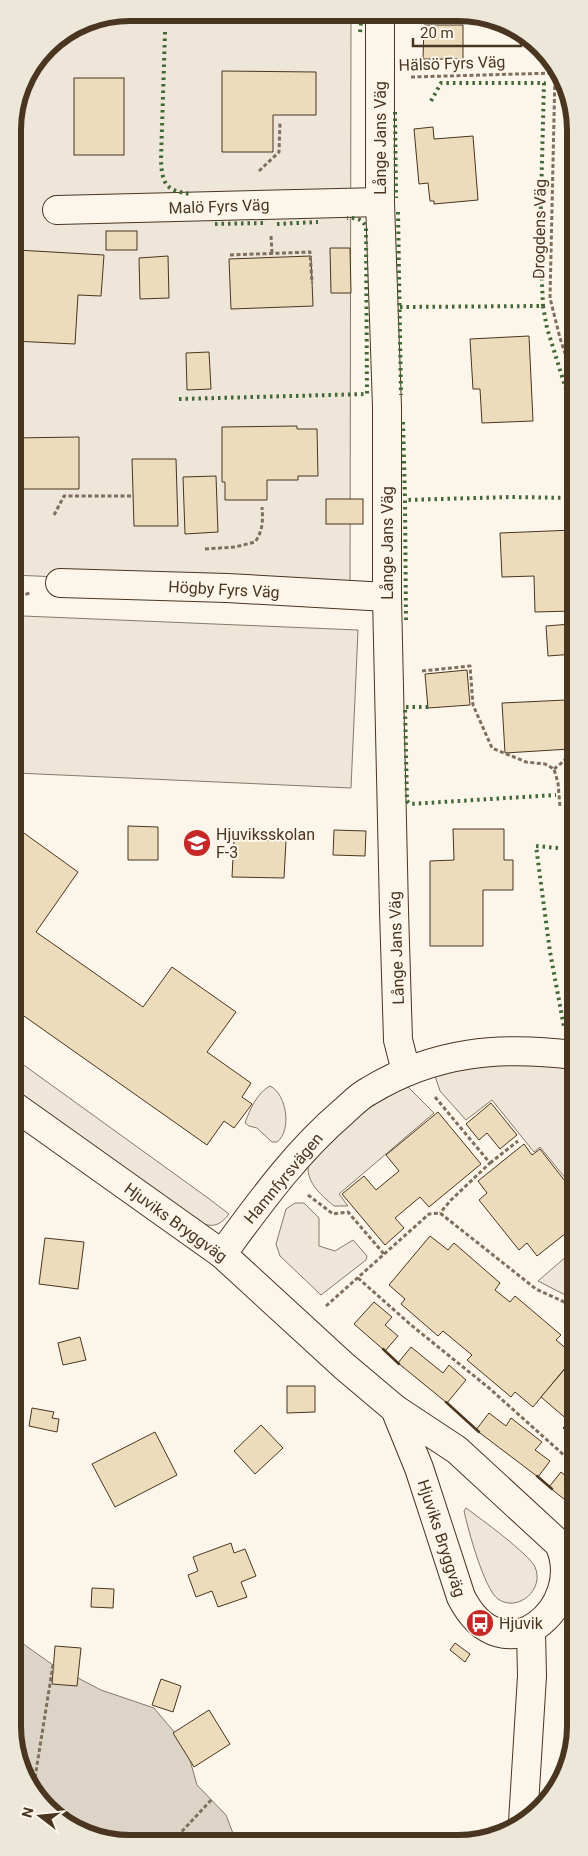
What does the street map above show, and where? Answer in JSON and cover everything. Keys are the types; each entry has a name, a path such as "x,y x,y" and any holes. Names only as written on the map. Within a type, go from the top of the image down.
{"street":[{"name":"Långe Jans Väg","path":"380,21 380,202 387,407 387,597 398,1040 409,1070"},
{"name":"Malö Fyrs Väg","path":"57,210 380,202"},
{"name":"Högby Fyrs Väg","path":"60,583 227,588 387,597"},
{"name":"Hamnfyrsvägen","path":"222,1254 304,1148 367,1091 409,1070 434,1061 495,1051 523,1050 567,1054"},
{"name":"Hjuviks Bryggväg","path":"21,1111 222,1254 302,1328 395,1409 457,1450 553,1538 564,1551 567,1558"},
{"name":"Hjuviks Bryggväg","path":"395,1409 419,1468 461,1597 468,1612 480,1622 504,1634 531,1632 541,1627 557,1612 565,1596 567,1586"},
{"path":"524,1812 532,1676 531,1632"}],"path":[{"name":"Hälsö Fyrs Väg","path":"380,78 550,73"},
{"name":"Drogdens Väg","path":"555,82 550,298 567,360"},
{"path":"237,206 237,190 279,152 280,122"},
{"path":"230,255 310,252 312,282"},
{"path":"54,514 64,496 131,496"},
{"path":"205,549 242,546 255,542 262,530 262,507"},
{"path":"422,676 422,671 470,666 473,705 492,748 526,762 545,764 554,769 558,783 560,806"},
{"path":"554,769 567,758"},
{"path":"409,1070 490,1163"},
{"path":"440,1213 450,1200 490,1163 518,1141"},
{"path":"282,1175 333,1214 348,1212 384,1254"},
{"path":"302,1328 429,1214 440,1213 536,1289 567,1303"},
{"path":"358,1278 411,1325 489,1388 567,1458"},
{"path":"35,1778 53,1665"},
{"path":"179,1835 212,1799"}],"shaded area":[{"path":"130,21 351,21 350,590 21,575 21,123 25,102 30,89 48,58 58,48 76,36 95,27"},
{"path":"23,616 358,630 351,788 21,773"},
{"path":"21,1063 229,1214 218,1224 204,1224 21,1097"},
{"path":"536,1064 567,1068 567,1180 540,1147 534,1152 492,1100 466,1120 440,1091 435,1076 476,1066"},
{"path":"270,1086 276,1090 284,1104 286,1113 285,1130 277,1142 272,1142 257,1128 245,1123 258,1097"},
{"path":"407,1086 434,1113 339,1194 348,1206 334,1206 319,1192 311,1181 308,1168 309,1161 367,1109"},
{"path":"295,1203 304,1203 319,1218 319,1246 335,1251 353,1240 367,1256 366,1260 321,1295 280,1256 276,1244 286,1209"},
{"path":"567,1256 567,1296 538,1281"},
{"path":"466,1508 493,1528 531,1561 537,1575 536,1583 528,1597 514,1603 506,1603 498,1599 493,1593 482,1572 473,1544 464,1511"},
{"path":"21,1642 53,1665 101,1690 154,1708 186,1746 197,1785 226,1815 234,1835 123,1835 95,1829 65,1813 65,1791 43,1791 27,1761 23,1747 21,1733"}],"building":[{"path":"424,25 463,25 463,59 423,59"},
{"path":"222,71 316,72 316,115 273,115 273,152 222,152"},
{"path":"74,78 124,78 124,155 74,155"},
{"path":"433,127 434,139 473,136 478,200 434,204 434,201 430,201 428,183 419,184 414,129"},
{"path":"106,231 137,231 137,250 106,250"},
{"path":"330,248 350,248 351,293 331,293"},
{"path":"21,250 104,255 101,296 78,295 75,344 21,341"},
{"path":"168,256 169,298 140,299 139,258"},
{"path":"311,256 313,306 231,309 229,259"},
{"path":"529,336 533,421 482,423 480,389 473,389 470,339"},
{"path":"209,352 211,389 187,390 186,353"},
{"path":"297,426 297,429 317,429 318,476 298,476 298,480 267,480 267,500 225,500 225,482 222,482 222,427"},
{"path":"79,437 79,489 21,489 21,438"},
{"path":"132,459 176,459 178,526 134,526"},
{"path":"216,476 218,532 185,534 183,477"},
{"path":"326,499 363,499 363,524 326,524"},
{"path":"567,530 567,611 535,612 534,576 502,577 500,533"},
{"path":"567,624 567,655 548,656 546,626"},
{"path":"467,670 470,705 428,708 425,674"},
{"path":"566,700 567,749 505,753 502,703"},
{"path":"128,826 158,827 158,860 128,860"},
{"path":"453,829 504,829 504,860 513,860 513,890 483,890 483,946 430,946 430,861 454,860"},
{"path":"334,830 366,831 365,856 333,855"},
{"path":"21,831 78,872 36,932 143,1007 172,967 236,1012 207,1052 251,1083 242,1097 252,1104 234,1128 224,1121 207,1145 21,1014"},
{"path":"234,839 286,841 284,878 232,877"},
{"path":"491,1103 517,1135 500,1149 487,1133 479,1140 466,1124"},
{"path":"438,1112 481,1164 429,1207 420,1197 395,1218 404,1228 385,1245 342,1194 364,1176 376,1190 399,1171 386,1155"},
{"path":"524,1144 532,1155 540,1149 567,1184 567,1232 537,1256 527,1243 519,1250 479,1200 487,1193 478,1181"},
{"path":"430,1236 448,1250 454,1243 500,1283 495,1290 510,1302 515,1296 561,1335 556,1340 567,1349 567,1366 533,1407 515,1392 511,1397 467,1360 472,1355 443,1331 438,1336 401,1304 405,1299 389,1285"},
{"path":"45,1238 84,1242 78,1289 39,1284"},
{"path":"374,1302 392,1317 385,1325 398,1336 385,1351 354,1324"},
{"path":"80,1337 86,1360 63,1365 58,1343"},
{"path":"411,1347 443,1373 449,1365 466,1380 447,1403 398,1363"},
{"path":"567,1366 567,1419 541,1397"},
{"path":"287,1386 315,1386 315,1412 287,1413"},
{"path":"32,1408 54,1412 52,1418 59,1419 57,1432 29,1426"},
{"path":"489,1413 506,1426 511,1418 542,1442 535,1450 550,1461 538,1477 476,1430"},
{"path":"567,1423 567,1431 563,1428"},
{"path":"261,1425 283,1448 255,1474 234,1451"},
{"path":"155,1432 177,1475 115,1507 92,1464"},
{"path":"561,1472 567,1477 567,1502 549,1487"},
{"path":"231,1543 234,1553 245,1549 256,1576 241,1582 247,1597 218,1607 212,1591 196,1597 188,1575 198,1571 193,1557"},
{"path":"92,1588 114,1589 113,1608 91,1607"},
{"path":"455,1643 470,1654 465,1662 450,1650"},
{"path":"55,1646 81,1648 77,1686 52,1684"},
{"path":"161,1679 181,1686 173,1712 152,1705"},
{"path":"209,1710 230,1744 194,1767 173,1733"}],"hedge":[{"path":"360,32 361,21"},
{"path":"165,32 161,160 163,175 164,181 171,188 191,194"},
{"path":"431,101 441,83 544,83 540,239 543,306"},
{"path":"395,112 396,198"},
{"path":"398,212 401,395"},
{"path":"179,399 367,394 366,227 358,219 347,218"},
{"path":"277,224 318,222"},
{"path":"215,224 264,223"},
{"path":"400,307 543,306 547,328 567,392"},
{"path":"403,422 405,500"},
{"path":"406,620 405,500 511,497 567,498"},
{"path":"428,707 405,707 407,801 410,804 556,795"},
{"path":"558,848 536,846 550,952 564,1027"}],"wall":[{"path":"383,1349 399,1364"},
{"path":"446,1402 479,1432"},
{"path":"537,1476 552,1489"}],"place":[{"name":"Hjuviksskolan F-3","path":"197,843"},
{"name":"Hjuvik","path":"480,1623"}]}
